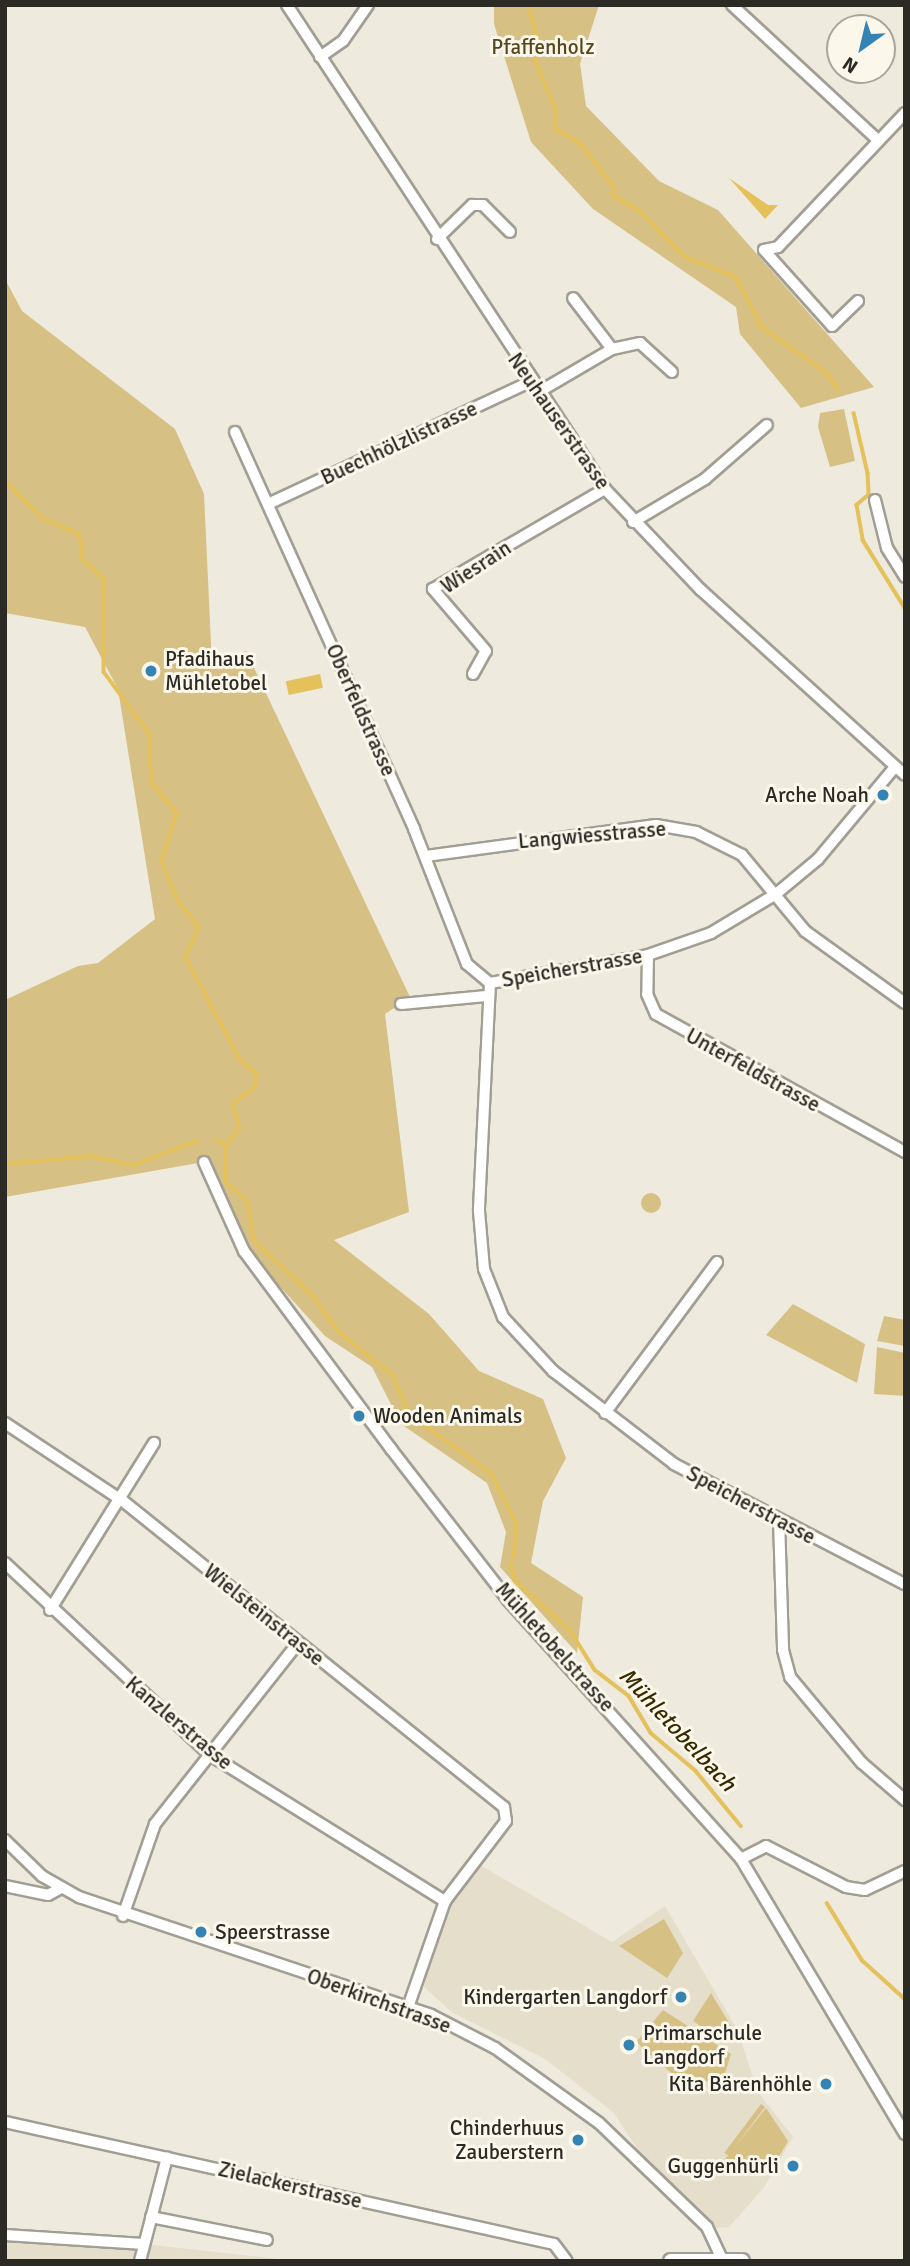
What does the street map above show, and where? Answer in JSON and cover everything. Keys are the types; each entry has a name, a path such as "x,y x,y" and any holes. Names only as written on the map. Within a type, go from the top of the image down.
{"main road":[{"path":"671,2261 742,2261"}],"street":[{"name":"Neuhauserstrasse","path":"287,5 537,393 605,489 634,522 900,771"},
{"path":"320,57 343,41 368,5"},
{"path":"732,5 878,140"},
{"path":"858,300 832,326 764,250 778,247 905,113"},
{"path":"437,239 472,205 483,205 510,232"},
{"path":"573,298 612,349"},
{"path":"537,393 612,349 640,343 672,372"},
{"name":"Buechhölzlistrasse","path":"268,505 530,382"},
{"path":"634,522 705,479 767,425"},
{"name":"Oberfeldstrasse","path":"235,432 426,856 467,964 490,983"},
{"name":"Wiesrain","path":"473,674 486,651 433,589 605,489"},
{"path":"875,500 887,548 905,577"},
{"name":"Speicherstrasse","path":"900,771 818,859 776,894 711,933 648,955 490,983 487,996 479,1211 488,1282 514,1331 604,1413 674,1464 905,1584"},
{"name":"Langwiesstrasse","path":"426,856 673,827 728,845 833,956 905,1003"},
{"name":"Unterfeldstrasse","path":"648,955 647,994 656,1014 905,1152"},
{"path":"401,1004 487,996"},
{"name":"Mühletobelstrasse","path":"204,1162 244,1251 391,1449 508,1600 741,1859 905,2134"},
{"path":"604,1413 717,1262"},
{"name":"Wielsteinstrasse","path":"5,1423 123,1501 504,1807 506,1821 445,1901"},
{"path":"50,1611 123,1501 154,1443"},
{"path":"779,1520 783,1650 790,1677 855,1755 905,1800"},
{"name":"Kanzlerstrasse","path":"5,1563 50,1611 210,1755 445,1901"},
{"path":"123,1916 155,1824 298,1643"},
{"path":"5,1840 61,1888"},
{"path":"741,1859 766,1846 846,1888 865,1890 905,1871"},
{"name":"Oberkirchstrasse","path":"5,1886 48,1895 61,1888 123,1916 408,2007 495,2049 573,2101 707,2227 723,2259"},
{"path":"408,2007 445,1901"},
{"name":"Zielackerstrasse","path":"5,2122 554,2244 567,2261"},
{"path":"140,2261 167,2157"},
{"path":"151,2217 267,2240"},
{"path":"5,2235 144,2244"}],"shaded area":[{"path":"729,178 768,205 778,205 765,219"},
{"path":"320,674 323,688 289,695 286,681"},
{"name":"Primarschule Langdorf","path":"475,1862 612,1942 665,1906 738,2031 758,2092 793,2137 765,2186 729,2227 715,2228 644,2159 613,2112 545,2059 453,2013 424,1987 445,1901"},
{"path":"5,2236 144,2244 296,2261 5,2261"}],"green space":[{"name":"Pfaffenholz","path":"494,5 599,5 580,64 586,106 659,181 718,210 874,387 801,408 740,334 736,307 593,209 531,142 494,24"},
{"path":"5,279 22,311 175,429 204,494 212,665 246,651 410,997 385,1014 409,1212 334,1240 429,1314 479,1371 543,1399 566,1458 543,1501 531,1563 583,1597 577,1653 500,1567 506,1532 487,1483 401,1424 372,1367 325,1336 274,1280 242,1238 204,1162 5,1197 5,1000 78,966 98,963 155,919 118,689 85,627 5,613"},
{"path":"844,409 855,461 830,467 818,427 820,413"},
{"path":"651,1193 658,1196 661,1203 658,1210 651,1213 644,1210 641,1203 644,1196"},
{"path":"793,1304 865,1344 857,1383 766,1335"},
{"path":"884,1316 905,1320 905,1346 877,1341"},
{"path":"877,1347 905,1353 905,1396 874,1394"},
{"path":"664,1919 683,1953 667,1978 619,1946"},
{"path":"711,1993 734,2031 726,2043 693,2021"},
{"path":"663,2010 731,2054 723,2079 684,2084 636,2042"},
{"path":"761,2104 765,2107 728,2156 724,2153"},
{"path":"766,2108 788,2141 773,2167 745,2172 722,2163"}],"waterway":[{"path":"529,5 539,42 535,59 556,110 555,129 580,143 614,187 613,195 641,212 685,257 736,277 762,327 829,375 838,390"},
{"path":"854,413 868,473 869,495 857,505 863,540 905,608"},
{"name":"Mühletobelbach","path":"5,481 44,519 80,534 83,560 104,578 104,672 149,733 152,783 177,813 162,861 179,903 199,927 186,958 240,1059 257,1075 255,1088 233,1104 240,1128 226,1146"},
{"path":"217,1139 226,1146"},
{"path":"5,1164 92,1156 133,1165 197,1141"},
{"name":"Mühletobelbach","path":"226,1146 226,1182 248,1201 254,1240 315,1298 340,1333 393,1375 409,1414 492,1474 517,1524 514,1557"},
{"name":"Mühletobelbach","path":"511,1563 515,1581 570,1630 595,1670 629,1696 651,1733 696,1771 741,1826"},
{"name":"Mühletobelbach","path":"827,1903 862,1960 905,1999"}],"place":[{"name":"Pfadihaus Mühletobel","path":"151,671"},
{"name":"Arche Noah","path":"883,795"},
{"name":"Wooden Animals","path":"359,1416"},
{"name":"Speerstrasse","path":"201,1932"},
{"name":"Kindergarten Langdorf","path":"681,1997"},
{"name":"Primarschule Langdorf","path":"629,2045"},
{"name":"Kita Bärenhöhle","path":"826,2084"},
{"name":"Chinderhuus Zauberstern","path":"578,2140"},
{"name":"Guggenhürli","path":"793,2166"}]}
